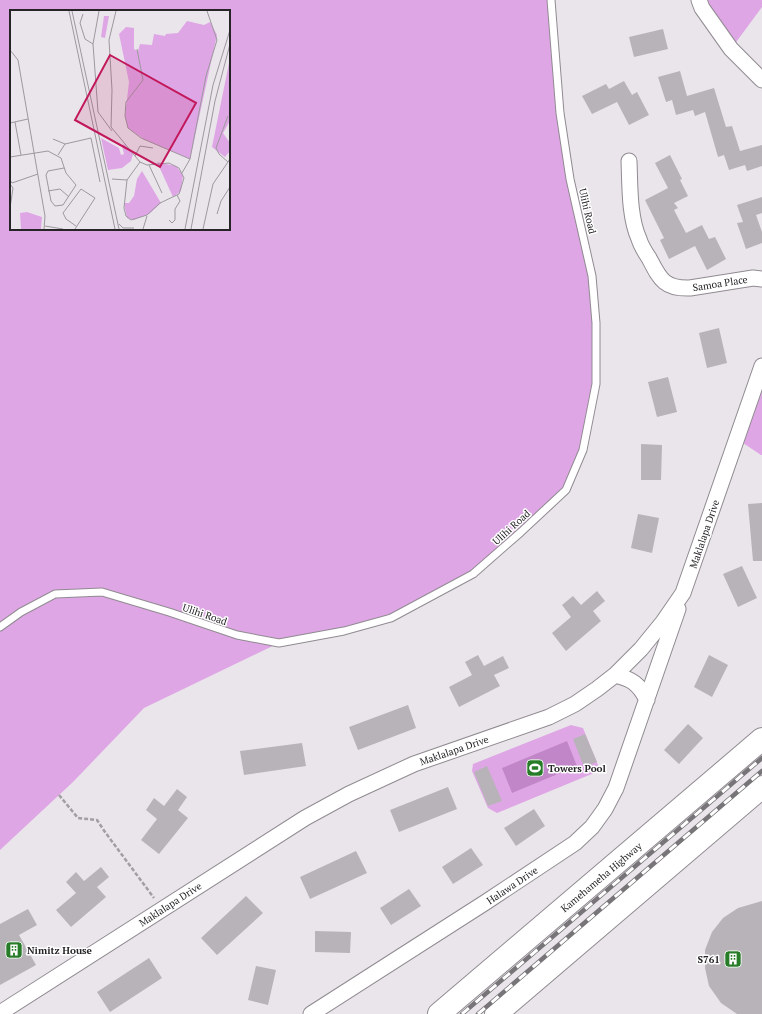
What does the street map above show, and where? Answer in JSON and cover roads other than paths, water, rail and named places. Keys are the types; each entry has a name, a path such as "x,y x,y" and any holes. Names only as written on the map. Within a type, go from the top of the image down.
{"main road":[{"name":"Kamehameha Highway","path":"439,1014 762,739"},
{"path":"496,1014 762,787"}],"street":[{"path":"699,0 702,8 731,50 762,80"},
{"name":"Samoa Place","path":"629,161 632,217 638,239 659,276 667,285 679,288 690,288 753,278 762,279"},
{"name":"Maklalapa Drive","path":"0,1013 305,818 349,794 414,764 549,717 575,704 615,675 641,649 663,622 683,592 762,366"},
{"name":"Halawa Drive","path":"311,1014 575,843 592,827 605,809 616,788 683,592"},
{"path":"615,675 634,682 642,690 647,700"}],"lane":[{"name":"Ulihi Road","path":"0,628 21,612 56,594 102,592 169,612 236,635 279,643 344,631 391,618 473,574 566,490 583,450 596,384 596,323 592,276 570,180 560,113 551,0"}],"railway":[{"path":"462,1014 762,758"},
{"path":"478,1014 762,771"}],"place":[{"name":"Towers Pool","path":"535,768"},
{"name":"Nimitz House","path":"14,950"},
{"name":"S761","path":"733,959"}]}
